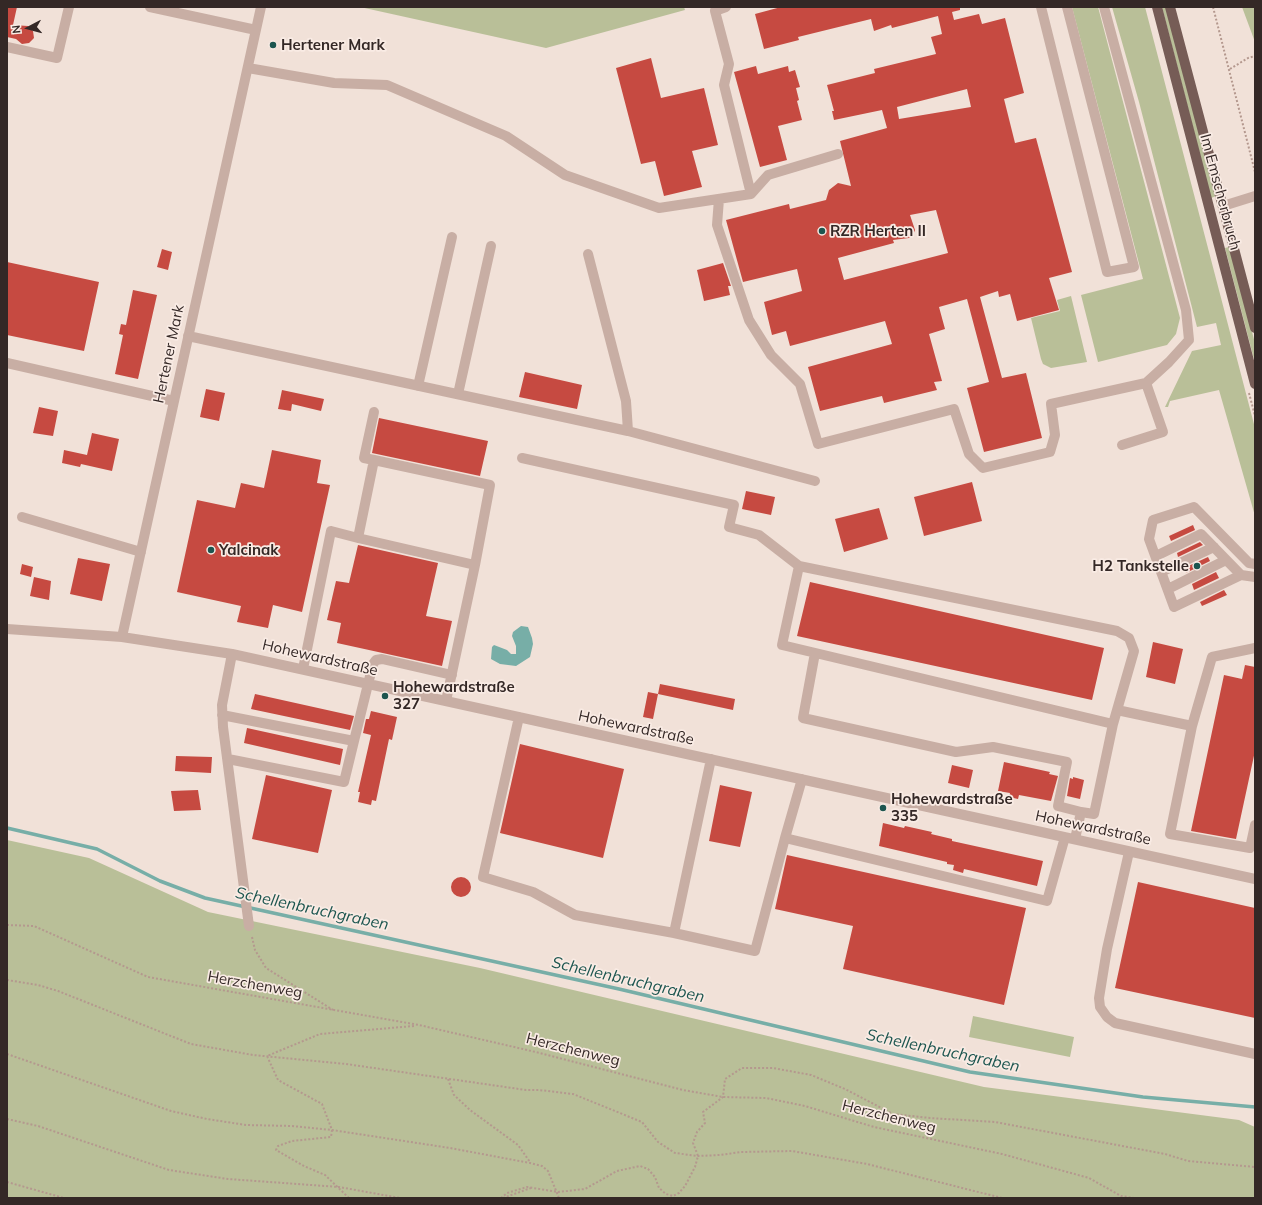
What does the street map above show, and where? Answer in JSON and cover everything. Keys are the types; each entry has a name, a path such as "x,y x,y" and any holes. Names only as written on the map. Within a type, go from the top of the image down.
{"main road":[{"name":"Im Emscherbruch","path":"1157,7 1255,384"},
{"name":"Im Emscherbruch","path":"1170,7 1255,328"}],"street":[{"path":"7,47 57,58 69,7"},
{"path":"150,7 256,30"},
{"name":"Hertener Mark","path":"122,637 262,7"},
{"path":"727,7 715,11 729,64 724,85 751,194"},
{"path":"1041,7 1107,272 1134,267 1067,7"},
{"path":"719,199 717,225 749,320 770,355 800,384 818,444 954,409 969,454 983,468 1050,452 1055,435 1052,404 1146,383 1169,362 1189,340 1186,310 1104,7"},
{"path":"248,68 334,83 387,85 506,136 565,175 659,208 751,194 768,175 838,154"},
{"path":"1223,206 1255,196"},
{"path":"418,386 452,238"},
{"path":"458,394 491,246"},
{"path":"588,254 626,401 628,431"},
{"path":"188,336 628,431 815,480"},
{"path":"7,363 174,401"},
{"path":"1122,445 1163,432 1146,383"},
{"path":"374,412 364,458 490,485 475,565 446,701"},
{"path":"522,458 734,505 729,527 760,535 799,566 1117,631 1129,638 1134,651 1113,724 1094,814 1058,806 1067,762 992,747 956,752 803,718 815,653"},
{"path":"358,538 374,460"},
{"path":"1255,564 1249,564 1194,507 1153,520 1149,539 1174,606 1240,575 1255,577"},
{"path":"22,517 141,552"},
{"path":"302,669 331,532 475,565"},
{"path":"1156,556 1201,534 1240,575"},
{"path":"1161,572 1214,547"},
{"path":"1168,589 1226,560"},
{"path":"799,566 782,645 1113,724"},
{"name":"Hohewardstraße","path":"7,629 122,637 232,654 1255,879"},
{"path":"1255,648 1212,657 1192,726 1170,834 1250,848 1255,825"},
{"path":"232,654 222,705 222,715 249,926"},
{"path":"228,759 344,782 373,664 376,660 382,659 452,674"},
{"path":"1117,710 1192,726"},
{"path":"222,715 354,741"},
{"path":"518,717 483,877 533,892 575,915 674,933 755,951 802,779"},
{"path":"674,933 711,759"},
{"path":"785,838 1047,901 1081,812"},
{"path":"1129,852 1107,949 1099,998 1100,1007 1107,1018 1115,1023 1255,1054"}],"path":[{"path":"1213,7 1255,172"},
{"path":"1229,70 1248,58 1255,56"},
{"name":"Herzchenweg","path":"7,925 34,926 148,977 419,1025 540,1053 683,1090 723,1097 766,1098 805,1106 874,1126 1002,1154 1089,1178 1121,1196 1134,1198"},
{"path":"249,926 255,950 266,968 334,1010"},
{"path":"7,980 38,985 58,991 191,1044 267,1056 346,1064 526,1090 573,1094 642,1122 658,1142 675,1153 698,1156 792,1151 867,1164 1002,1198"},
{"path":"267,1056 320,1034 419,1025"},
{"path":"7,1054 171,1111 246,1125 292,1126 332,1130 450,1148 542,1166 548,1171 558,1192 559,1198"},
{"path":"267,1056 278,1080 322,1104 332,1130 331,1137 292,1141 278,1146 276,1150 304,1166 325,1175 340,1187 349,1198"},
{"path":"502,1198 516,1190 533,1188 558,1192 585,1190 617,1171 640,1166 648,1169 656,1177 660,1188 673,1196 685,1186 698,1156 693,1143 697,1132 705,1123 703,1112 723,1097 725,1079 742,1068 773,1068 811,1075 845,1089 893,1114 995,1122 1165,1154 1188,1161 1255,1167"},
{"path":"448,1079 454,1095 470,1110 518,1146 530,1163"},
{"path":"7,1120 38,1126 169,1170 228,1179 340,1187 400,1198"},
{"path":"7,1182 64,1198"}],"green space":[{"path":"360,7 684,7 685,10 546,48"},
{"path":"1072,7 1098,7 1180,318 1176,334 1167,345 1098,362 1081,295 1143,279"},
{"path":"1112,7 1145,7 1255,428 1255,516 1219,390 1170,401 1168,407 1165,407 1192,351 1221,345 1216,323 1197,327 1139,102"},
{"path":"1162,7 1167,7 1216,196 1211,198"},
{"path":"1242,7 1255,7 1255,42"},
{"path":"1229,247 1255,343 1255,363 1225,248"},
{"path":"1071,296 1087,362 1051,368 1043,364 1041,359 1031,318 1060,311 1057,300"},
{"path":"7,840 89,858 208,912 480,968 984,1087 1239,1120 1255,1127 1255,1198 7,1198"},
{"path":"973,1016 1074,1037 1070,1057 969,1037"}],"water":[{"path":"521,626 528,627 532,638 533,644 530,657 516,666 500,664 491,659 492,647 494,645 507,650 511,654 516,654 516,646 512,636 513,632"}],"building":[{"path":"7,7 17,7 13,25 28,26 33,31 34,38 29,43 22,44 16,39 7,37"},
{"name":"RZR Herten II","path":"781,7 960,7 960,10 952,12 954,20 979,14 982,24 1005,18 1024,93 1004,99 1015,143 1036,138 1072,272 1049,278 1059,310 1017,321 1010,294 999,297 998,291 980,297 1002,378 1026,373 1042,438 984,452 967,388 989,382 967,299 939,307 945,329 929,334 942,381 934,382 937,390 884,403 882,396 820,411 808,367 892,344 885,321 790,346 786,331 772,335 764,302 802,291 797,269 743,282 726,220 789,204 790,209 826,200 829,190 838,183 851,186 840,141 887,128 882,110 834,120 832,111 834,111 827,85 875,73 874,69 936,54 931,37 942,34 938,16 892,28 891,25 874,31 871,19 798,37 799,40 764,49 755,14","holes":["967,89 971,107 899,119 897,107","936,210 948,253 844,280 838,258 894,243 893,240 909,238 913,235 915,230 910,215"]},
{"path":"651,58 661,98 704,88 718,145 692,151 702,187 664,196 655,161 641,164 616,68"},
{"path":"756,66 758,74 788,66 789,72 795,70 800,87 796,88 799,100 797,101 802,120 778,126 787,160 760,167 734,72"},
{"path":"162,249 172,252 168,270 157,267"},
{"path":"7,262 99,282 84,351 7,335"},
{"path":"723,263 731,286 728,286 730,295 704,301 697,270"},
{"path":"133,290 157,295 138,379 115,374 123,335 119,334 121,324 126,325"},
{"path":"525,372 582,385 577,409 519,397"},
{"path":"206,389 225,393 219,421 200,417"},
{"path":"282,390 324,399 321,411 292,404 291,411 278,409"},
{"path":"39,407 58,411 53,436 33,433"},
{"path":"379,418 488,441 480,476 372,453"},
{"path":"92,433 119,439 112,471 81,464 80,467 62,463 64,450 87,455"},
{"path":"272,450 321,460 317,483 330,485 302,612 273,605 268,628 237,622 241,606 177,592 197,500 235,508 241,483 264,488"},
{"path":"972,482 982,521 924,536 914,497"},
{"path":"746,491 775,497 771,515 742,509"},
{"path":"879,508 888,539 844,552 835,519"},
{"path":"1193,525 1195,530 1171,541 1169,536"},
{"path":"1200,542 1203,545 1178,557 1177,553"},
{"path":"358,545 438,563 426,616 452,621 442,666 337,643 341,623 327,620 336,581 349,583"},
{"path":"1208,557 1210,561 1186,573 1184,568"},
{"path":"78,558 110,564 102,601 70,594"},
{"path":"22,564 33,567 31,577 20,574"},
{"path":"1216,572 1219,578 1194,590 1192,584"},
{"path":"34,577 51,581 49,600 30,596"},
{"path":"810,582 1104,648 1092,700 797,636"},
{"path":"1224,590 1227,595 1202,606 1200,602"},
{"path":"1153,642 1183,649 1175,684 1146,677"},
{"path":"1245,665 1255,667 1255,751 1236,839 1191,831 1224,675 1242,679"},
{"path":"660,684 735,699 733,710 658,694"},
{"path":"648,692 658,694 653,719 643,717"},
{"path":"255,694 354,716 350,730 251,709"},
{"path":"371,711 397,717 392,740 389,739 376,801 372,800 371,805 358,802 360,792 358,792 371,735 363,733 366,719 369,719"},
{"path":"247,728 343,749 340,765 244,743"},
{"path":"520,744 624,769 603,858 500,833"},
{"path":"176,756 212,757 211,773 175,771"},
{"path":"1004,762 1050,772 1049,774 1058,776 1051,801 1019,795 1018,799 1009,797 1010,793 998,791"},
{"path":"952,765 973,770 969,788 948,783"},
{"path":"266,775 332,790 318,853 252,839"},
{"path":"1073,777 1084,780 1080,799 1067,796 1070,778 1073,779"},
{"path":"720,785 752,792 740,847 709,841"},
{"path":"198,790 201,810 174,811 171,791"},
{"path":"883,823 932,832 931,834 952,839 952,841 1043,861 1037,886 964,869 963,873 953,870 954,865 947,864 947,862 879,846"},
{"path":"787,855 1026,908 1004,1005 843,969 853,926 775,909"},
{"path":"461,877 468,880 471,887 468,894 461,897 454,894 451,887 454,880"},
{"path":"1138,882 1255,908 1255,1018 1115,988"}],"waterway":[{"name":"Schellenbruchgraben","path":"7,828 97,849 160,881 205,898 619,989 970,1072 1143,1097 1255,1107"}],"place":[{"name":"Hertener Mark","path":"273,45"},
{"name":"RZR Herten II","path":"822,231"},
{"name":"Yalcinak","path":"211,550"},
{"name":"H2 Tankstelle","path":"1197,566"},
{"name":"Hohewardstraße 327","path":"385,696"},
{"name":"Hohewardstraße 335","path":"883,808"}]}
